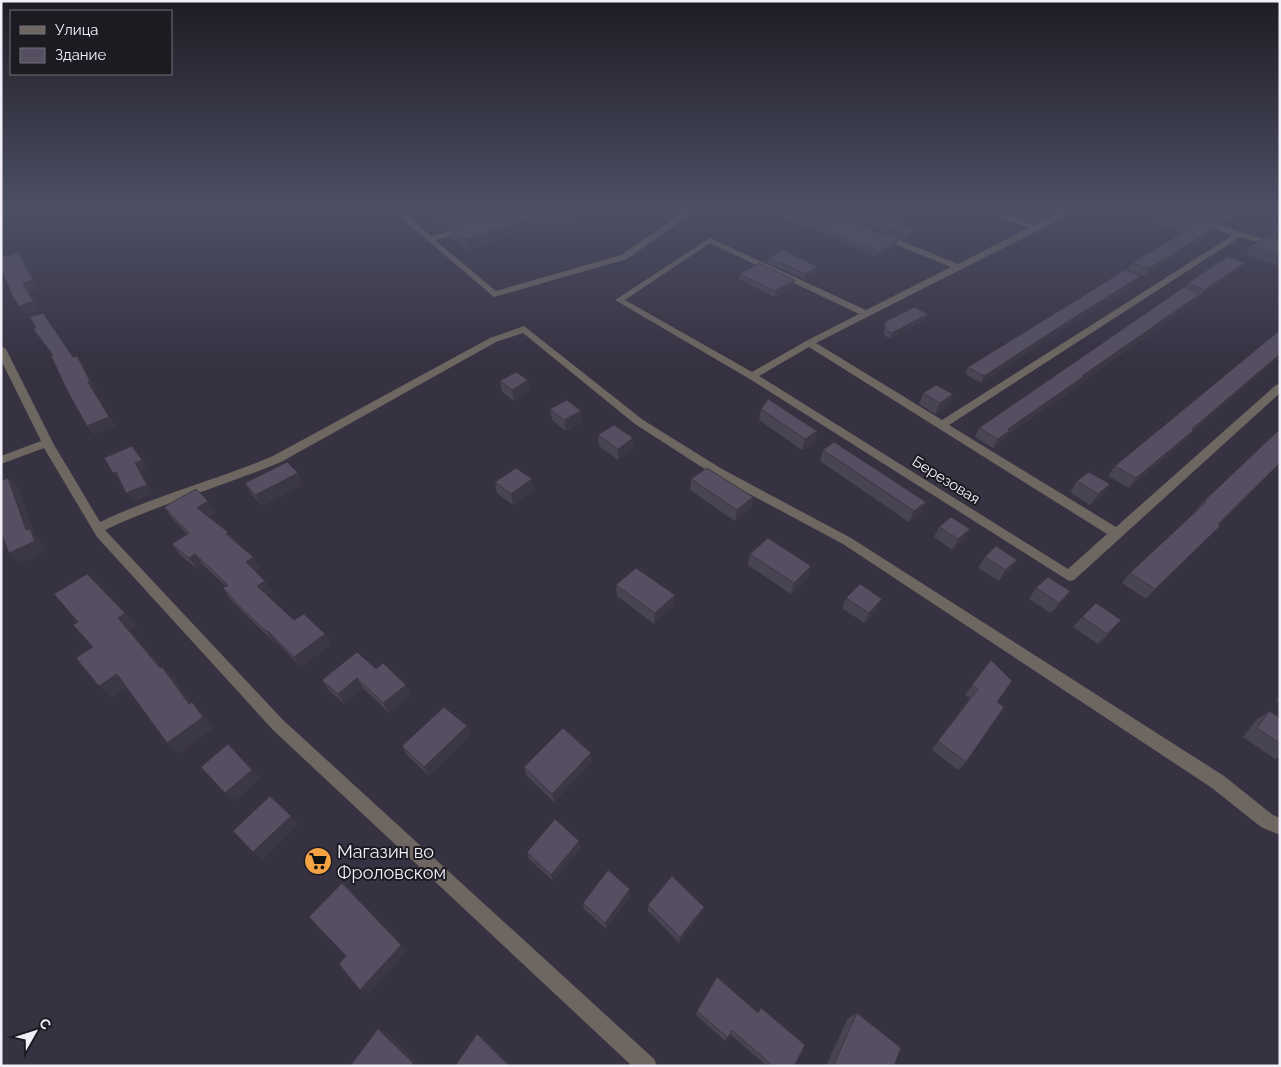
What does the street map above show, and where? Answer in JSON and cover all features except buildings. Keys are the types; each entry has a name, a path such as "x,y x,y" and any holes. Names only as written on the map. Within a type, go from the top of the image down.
{"street":[{"path":"455,261 494,294 611,261"},
{"name":"Березовая","path":"679,261 620,300 752,376 1069,576 1280,387"},
{"name":"Березовая","path":"754,261 867,314"},
{"path":"943,261 959,267"},
{"path":"752,376 809,343 971,261"},
{"path":"942,425 1198,261"},
{"path":"97,529 136,510 230,478 277,459 493,340 524,329 639,422 718,472 847,541 1218,782 1267,821 1280,828"},
{"path":"809,343 1117,534"},
{"path":"1,349 47,443 97,529 278,726 647,1066"},
{"path":"1,460 47,443"}],"place":[{"name":"Магазин во Фроловском","path":"318,861"}]}
